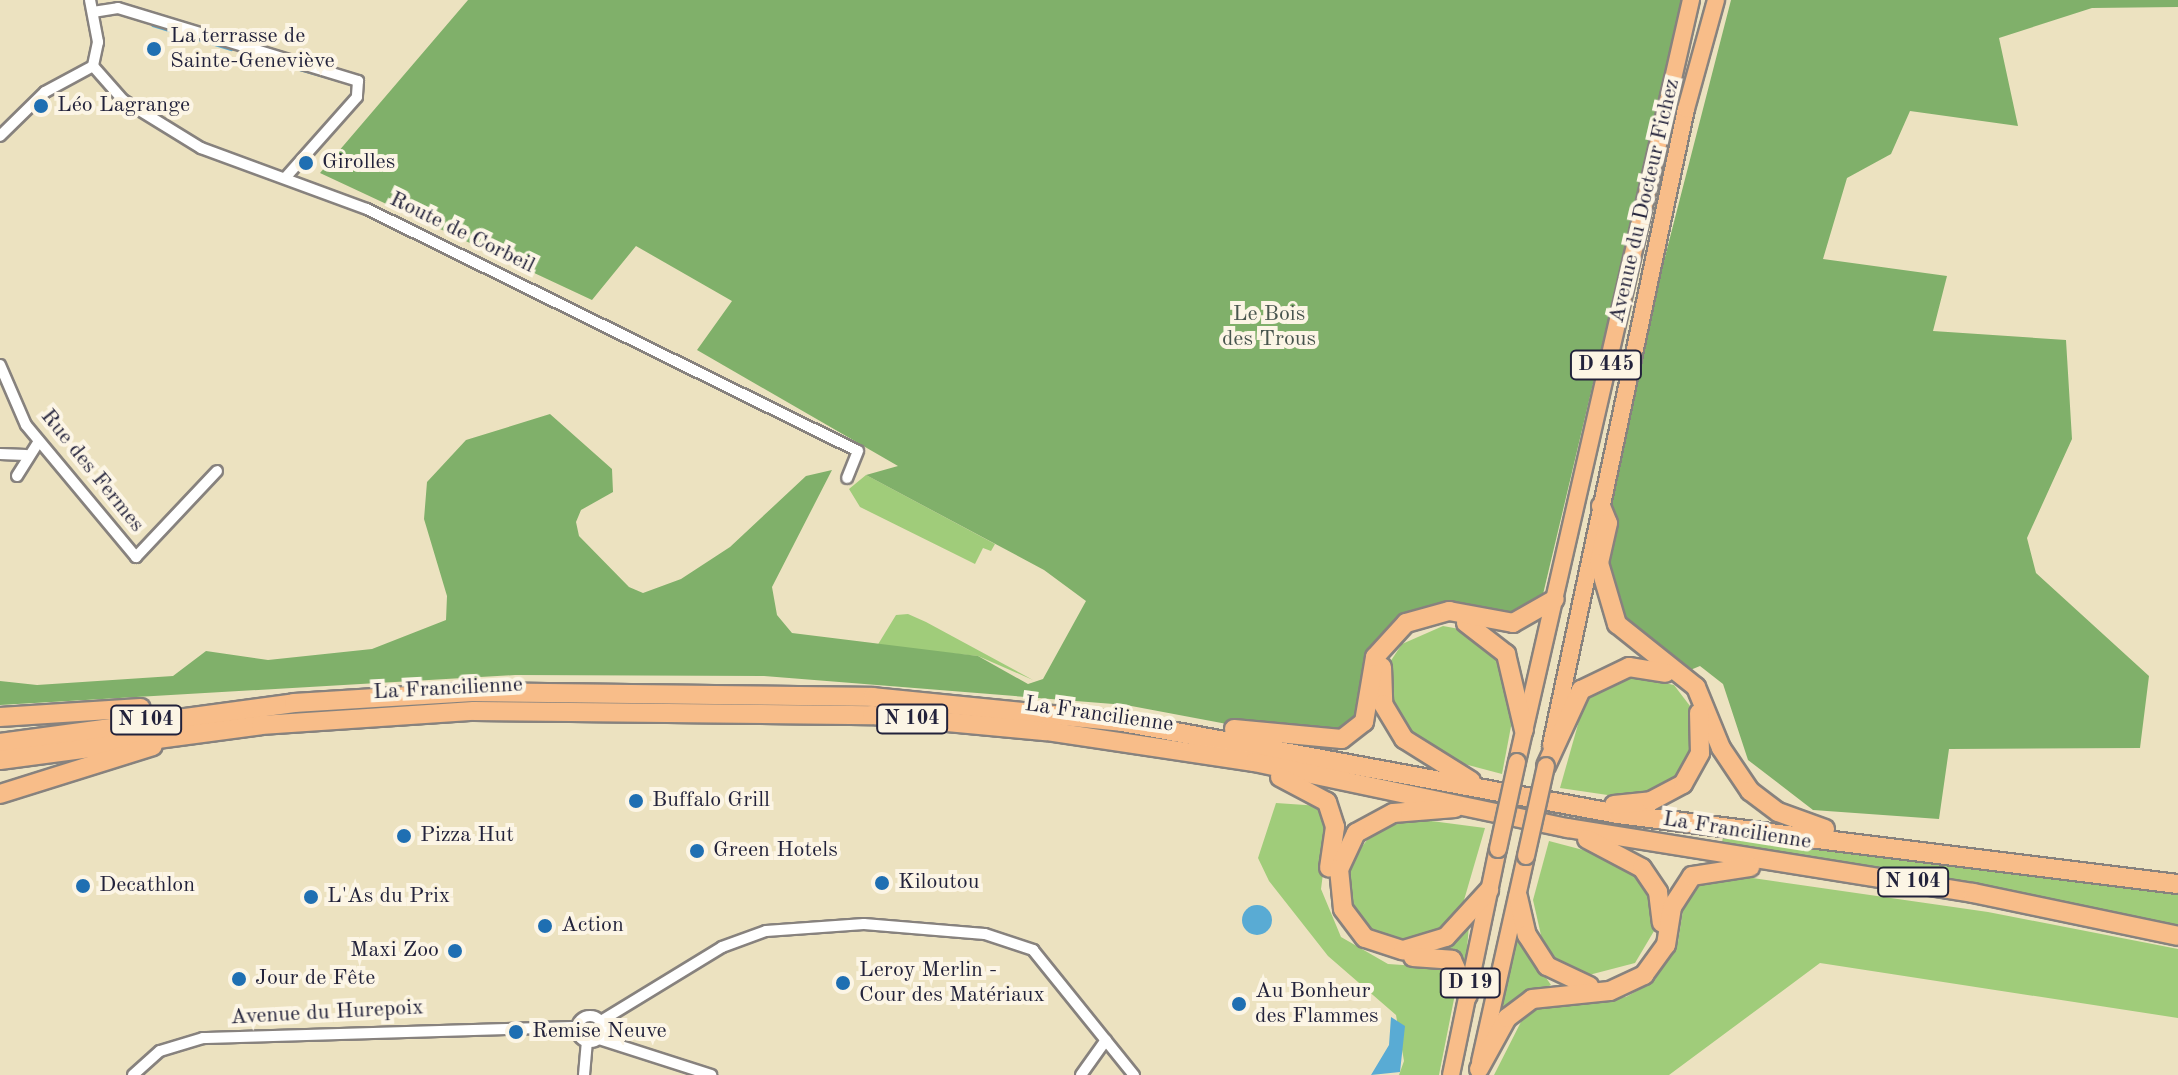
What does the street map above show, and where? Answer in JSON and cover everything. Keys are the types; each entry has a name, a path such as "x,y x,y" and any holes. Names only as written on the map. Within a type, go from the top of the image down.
{"highway":[{"path":"1601,506 1608,523 1599,563 1617,624 1696,687 1721,748 1750,791 1778,812 1849,842"},
{"path":"1204,735 1225,728 1342,739 1364,722 1375,657 1406,623 1449,611 1513,623 1555,599"},
{"path":"1476,786 1418,751 1393,724 1381,683 1391,647 1438,621 1482,630 1512,667 1524,730"},
{"path":"1546,766 1570,704 1594,681 1643,666 1675,678 1701,719 1693,770 1666,796 1594,810"},
{"name":"La Francilienne","path":"0,743 294,703 504,691 734,690 925,701 1204,735 1594,810 2178,884"},
{"path":"0,717 262,697 294,703"},
{"name":"La Francilienne","path":"0,760 167,735 474,711 732,708 1046,731 1254,762 1568,828 1770,860 2178,936"},
{"path":"0,794 150,748 167,735"},
{"path":"1254,762 1327,802 1335,827 1329,889 1346,930 1380,953 1452,960 1468,996"},
{"path":"1461,806 1393,813 1356,833 1339,869 1343,909 1365,938 1403,950 1446,937 1489,890"},
{"path":"1518,897 1536,951 1563,979 1609,985 1650,960 1662,927 1650,878 1624,855 1568,828"},
{"path":"1478,1072 1507,1018 1532,999 1610,991 1644,975 1666,945 1672,907 1692,876 1770,860"}],"main road":[{"name":"D 445","path":"1507,804 1691,0"},
{"name":"Avenue du Docteur Fichez","path":"1601,506 1686,109 1716,0"},
{"name":"D 445","path":"1537,810 1601,506"},
{"name":"D 19","path":"1451,1075 1507,804"},
{"name":"D 19","path":"1478,1072 1537,810"}],"street":[{"path":"0,136 45,92 93,66 91,6 129,12 358,81 357,97 285,178"},
{"name":"Route de Corbeil","path":"93,66 109,89 177,134 367,209 858,451 847,478"},
{"name":"Rue des Fermes","path":"0,365 39,441 136,557 217,471"},
{"path":"17,476 26,455 39,441"},
{"path":"0,454 26,455"},
{"path":"584,1075 587,1042 602,1030 618,1008 750,935 886,924 1019,941 1134,1075"},
{"path":"587,1042 577,1031 588,1016 616,1041 711,1075"},
{"name":"Avenue du Hurepoix","path":"133,1075 160,1051 203,1038 534,1022 577,1031"},
{"path":"1081,1075 1106,1040"}],"green space":[{"name":"Le Bois des Trous","path":"468,0 1684,0 1540,607 1528,618 1449,612 1386,639 1353,733 1307,739 1126,705 764,676 515,675 0,705 0,681 37,685 173,676 206,651 268,660 372,649 446,620 447,596 424,519 427,482 466,440 550,414 612,469 613,492 581,510 576,522 579,536 629,587 643,593 681,579 730,547 806,476 832,470 772,587 777,615 792,633 978,656 1028,684 1043,679 1086,601 1044,570 866,475 898,466 697,350 732,301 636,246 592,300 320,173"},
{"path":"1731,0 2178,0 2178,7 2092,8 1999,38 2018,126 1910,111 1891,154 1847,178 1823,259 1947,276 1933,331 2066,340 2072,439 2027,538 2036,573 2149,676 2140,748 1949,749 1939,819 1813,810 1748,760 1723,684 1700,666 1683,673 1607,605 1601,506"},
{"path":"866,475 995,544 991,551 983,548 975,564 860,507 849,489"},
{"path":"908,614 1033,680 978,656 877,646 896,615"},
{"path":"1443,626 1465,630 1499,657 1513,716 1502,774 1449,760 1410,734 1389,699 1390,662 1402,644"},
{"path":"1627,675 1674,685 1690,706 1698,737 1675,782 1663,793 1628,798 1560,788 1586,696"},
{"path":"1276,803 1320,806 1327,843 1321,889 1341,937 1388,964 1447,968 1456,989 1439,1075 1399,1075 1404,1061 1396,1015 1328,956 1269,881 1258,858"},
{"path":"1416,819 1485,828 1462,907 1440,931 1410,943 1376,936 1354,918 1345,868 1375,830"},
{"path":"1723,836 2178,892 2178,928 1722,843"},
{"path":"1549,841 1625,861 1650,888 1657,926 1635,963 1585,976 1561,965 1543,944 1533,900"},
{"path":"1732,875 1988,912 2178,949 2178,1018 1820,963 1669,1075 1494,1075 1525,1014 1543,1005 1626,997 1649,984 1678,942 1685,897 1710,877"},
{"path":"1469,925 1466,961 1442,949 1442,946"},
{"path":"1518,937 1551,985 1502,1009 1514,939"}],"water":[{"path":"1257,905 1268,909 1272,920 1268,931 1257,935 1246,931 1242,920 1246,909"},
{"path":"1391,1017 1405,1026 1400,1072 1371,1075 1389,1045"}],"waterway":[{"path":"153,25 231,49"},
{"path":"268,60 342,81"}],"place":[{"name":"La terrasse de Sainte-Geneviève","path":"154,49"},
{"name":"Léo Lagrange","path":"41,106"},
{"name":"Girolles","path":"306,163"},
{"name":"Buffalo Grill","path":"636,801"},
{"name":"Pizza Hut","path":"404,836"},
{"name":"Green Hotels","path":"697,851"},
{"name":"Kiloutou","path":"882,883"},
{"name":"Decathlon","path":"83,886"},
{"name":"L'As du Prix","path":"311,897"},
{"name":"Action","path":"545,926"},
{"name":"Maxi Zoo","path":"455,951"},
{"name":"Jour de Fête","path":"239,979"},
{"name":"Leroy Merlin - Cour des Matériaux","path":"843,983"},
{"name":"Au Bonheur des Flammes","path":"1239,1004"},
{"name":"Remise Neuve","path":"516,1032"}]}
